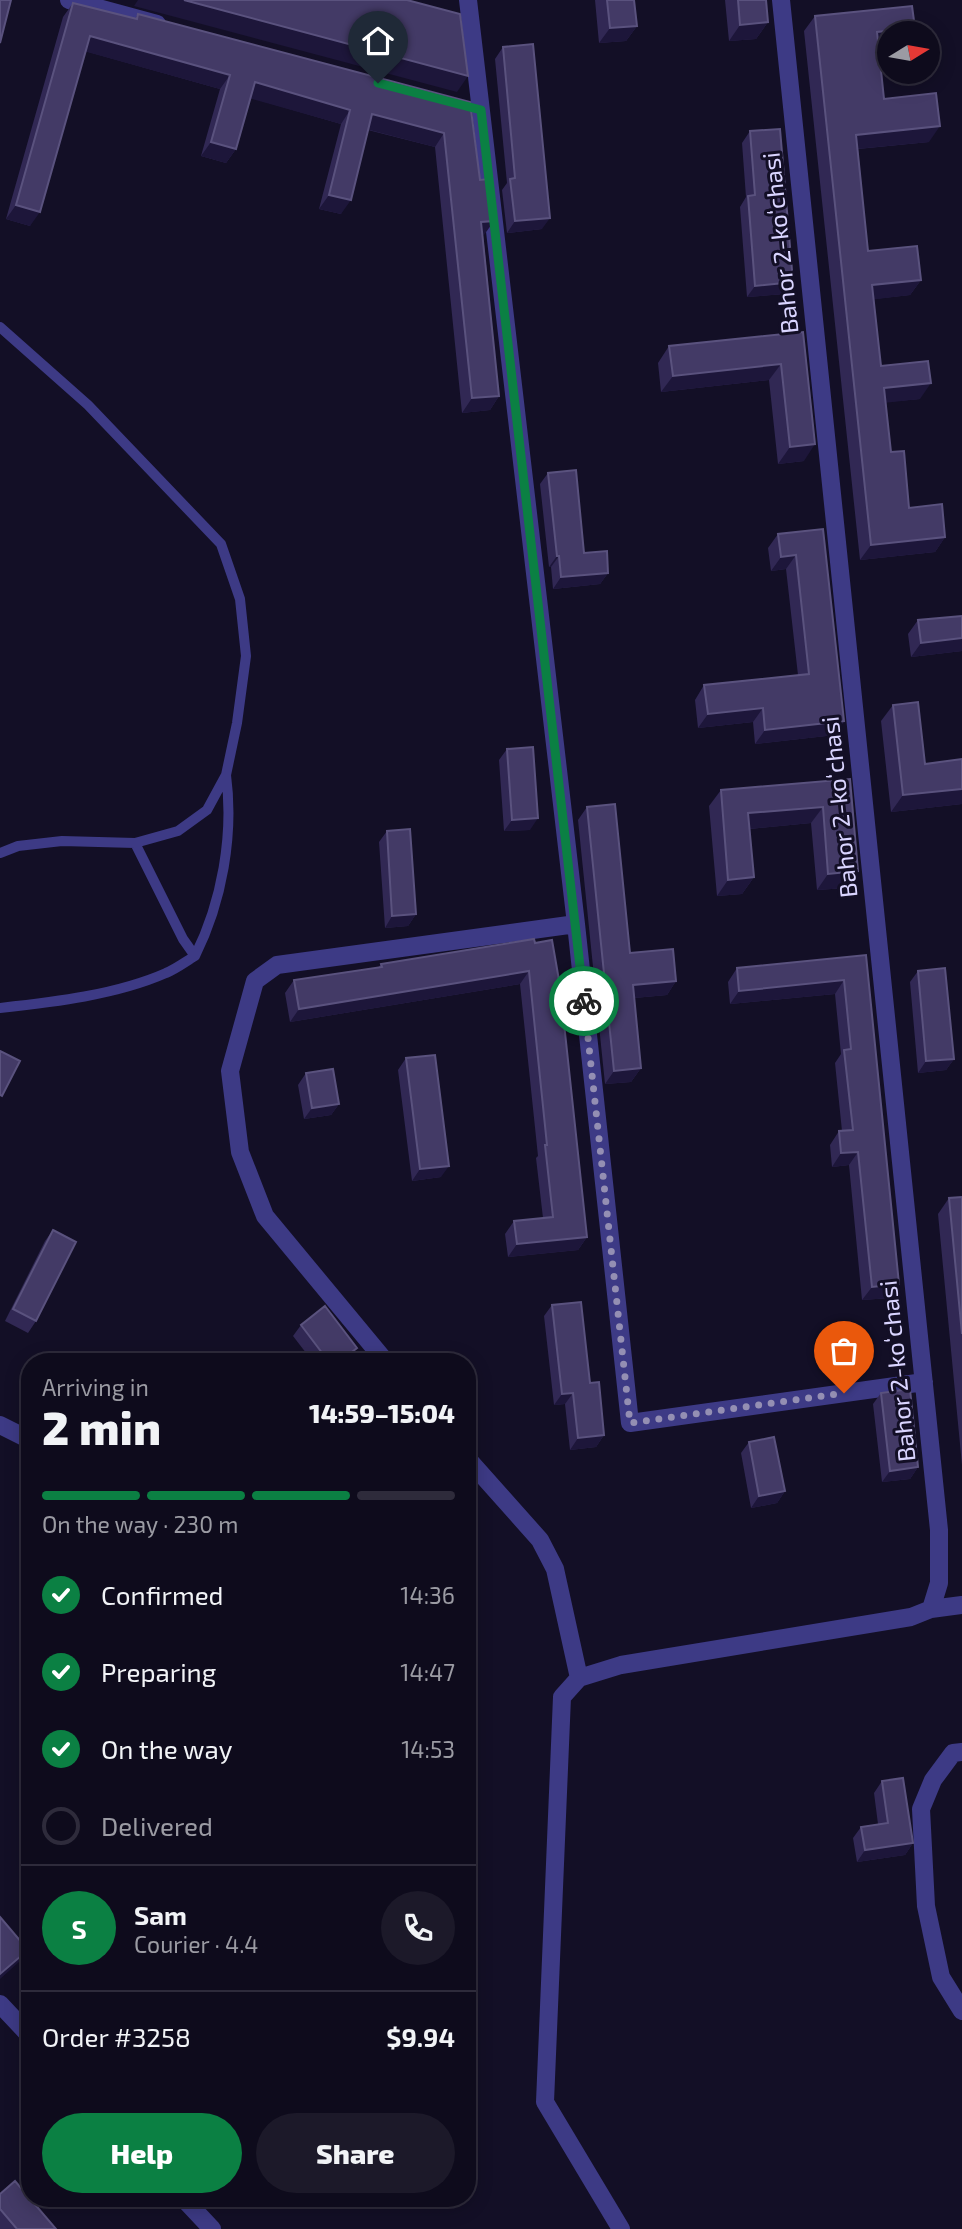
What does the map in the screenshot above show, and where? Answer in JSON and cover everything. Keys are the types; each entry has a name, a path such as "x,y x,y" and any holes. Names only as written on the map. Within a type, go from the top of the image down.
{"street":[{"path":"69,0 175,28"},
{"path":"468,0 474,108 576,924 630,1423 924,1382"},
{"name":"Bahor 2-koʻchasi","path":"781,0 939,1530 939,1583 931,1609"},
{"path":"379,1353 265,1216 240,1152 230,1071 255,981 276,965 576,924"},
{"path":"0,1424 21,1435"},
{"path":"476,1468 540,1540 555,1569 579,1678"},
{"path":"621,2229 545,2102 562,1697 579,1678 621,1665 911,1617 931,1609 962,1605"},
{"path":"962,1752 953,1754 933,1780 921,1809 926,1906 941,1977 962,2011"},
{"path":"0,2004 21,2026"},
{"path":"191,2207 212,2229"}],"lane":[{"path":"0,327 88,405 221,544 240,599 246,656 237,723 226,775 207,810 178,831 135,843 62,841 18,846 0,853"},
{"path":"0,1008 61,1001 125,986 167,973 194,956 209,928 220,880 229,799 226,775"},
{"path":"135,843 194,956"}],"building":[{"path":"0,0 11,0 0,43"},
{"path":"184,0 407,0 460,14 468,76"},
{"path":"607,0 634,0 637,26 610,28"},
{"path":"738,0 766,0 768,22 740,25"},
{"path":"73,3 137,19 138,14 470,102 480,180 489,179 494,221 481,222 499,396 472,398 444,133 372,114 351,200 329,195 350,110 255,82 236,149 211,142 230,75 90,36 40,212 16,205"},
{"path":"912,6 914,21 877,21 877,84 882,84 884,99 936,93 940,126 856,135 868,251 917,246 921,280 872,285 881,366 928,361 931,383 884,388 891,452 904,451 909,508 942,504 945,537 871,545 815,16"},
{"path":"533,44 550,218 515,221 510,179 515,178 503,47"},
{"path":"780,129 793,282 755,286 748,196 755,195 750,131"},
{"path":"803,332 815,444 790,447 781,364 673,376 669,346"},
{"path":"576,470 584,553 607,551 608,573 561,577 548,473"},
{"path":"823,529 844,721 765,730 763,708 708,714 704,685 809,674 796,555 781,557 778,534"},
{"path":"962,616 962,638 921,643 918,620"},
{"path":"918,702 925,764 962,759 962,789 903,795 893,705"},
{"path":"533,747 538,818 512,820 507,749"},
{"path":"850,779 858,871 828,874 823,807 748,813 754,877 728,880 721,790"},
{"path":"615,804 630,953 673,949 676,981 633,985 641,1068 614,1071 587,807"},
{"path":"410,829 416,914 392,916 387,831"},
{"path":"534,939 535,943 552,940 560,986 587,1237 517,1244 514,1221 553,1217 529,971 299,1009 294,980"},
{"path":"866,955 899,1284 872,1287 858,1152 841,1153 839,1131 853,1130 844,1050 851,1049 844,980 739,991 737,968"},
{"path":"945,968 954,1059 926,1061 918,971"},
{"path":"0,1051 20,1061 2,1096 0,1095"},
{"path":"435,1055 449,1166 420,1169 406,1058"},
{"path":"333,1069 339,1104 312,1108 306,1073"},
{"path":"962,1197 962,1334 949,1198"},
{"path":"53,1230 76,1242 36,1321 13,1309"},
{"path":"581,1302 590,1383 599,1382 604,1435 578,1438 573,1393 562,1394 552,1305"},
{"path":"325,1306 357,1348 351,1353 322,1353 301,1325"},
{"path":"910,1389 918,1467 890,1471 881,1393"},
{"path":"774,1437 785,1491 759,1496 749,1442"},
{"path":"903,1778 913,1843 865,1850 861,1827 888,1823 882,1781"},
{"path":"0,1917 21,1942 21,1956 0,1974"},
{"path":"15,2181 21,2188 21,2207 37,2207 56,2229 17,2229 0,2209 0,2194"}],"way so far":[{"path":"584,1001 630,1423 844,1393"}],"route":[{"path":"378,83 481,110 584,1001"}]}
